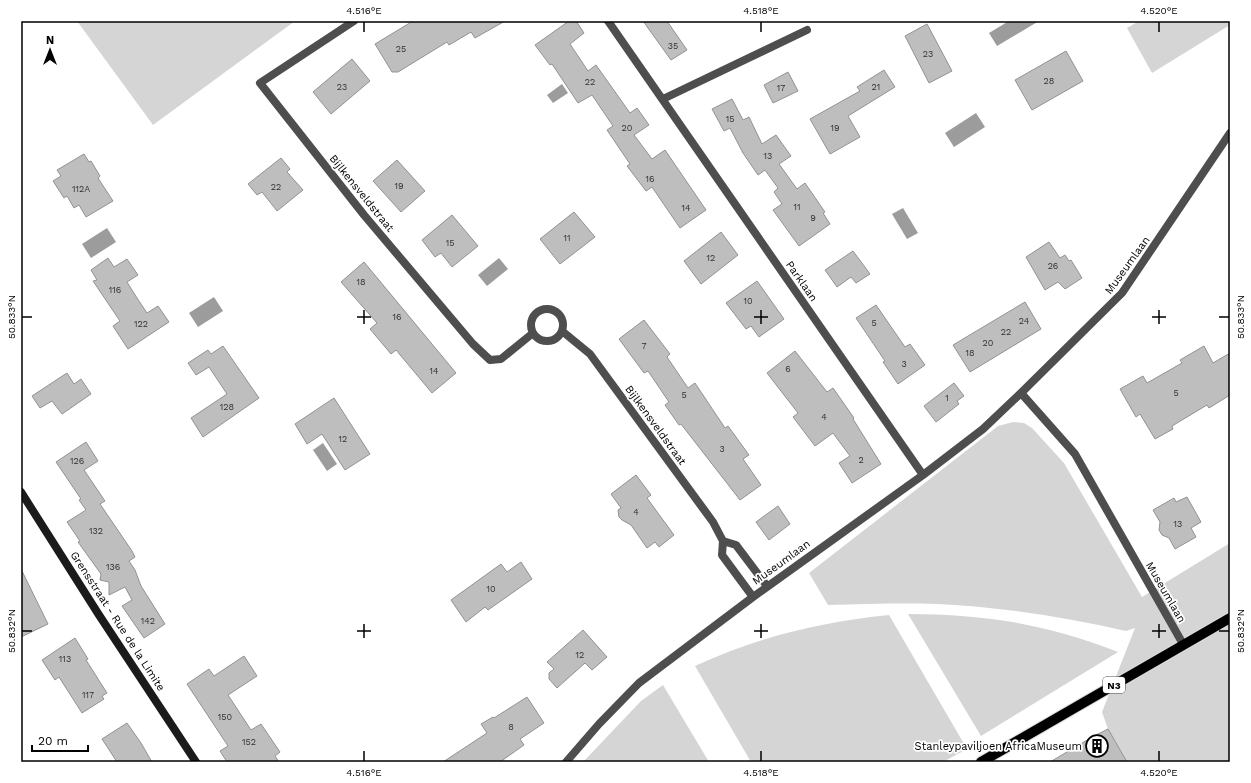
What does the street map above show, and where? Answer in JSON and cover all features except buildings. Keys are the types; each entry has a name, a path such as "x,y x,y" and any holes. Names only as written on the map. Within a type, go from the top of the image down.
{"main road":[{"name":"N3","path":"981,762 1230,618"}],"street":[{"name":"Bijlkensveldstraat","path":"354,21 260,83 364,215 473,344 490,360 501,359 533,334"},
{"name":"Parklaan","path":"608,21 923,475"},
{"path":"662,99 807,30"},
{"name":"Museumlaan","path":"566,762 599,724 639,683 752,597 923,475 983,429 1122,293 1230,133"},
{"path":"549,308 554,310 562,319 562,331 559,336 548,341 537,338 533,334 531,328 533,316 537,312 549,308"},
{"name":"Bijlkensveldstraat","path":"562,331 590,354 713,522 723,540 722,555 752,597"},
{"name":"Museumlaan","path":"1021,393 1075,454 1183,644"},
{"name":"Grensstraat - Rue de la Limite","path":"21,492 99,615 196,762"},
{"path":"723,540 736,545 767,586"}],"shaded area":[{"path":"77,21 295,21 153,125"},
{"path":"1009,21 1039,21 997,46 989,33"},
{"path":"1139,21 1230,21 1230,25 1152,73 1127,28"},
{"path":"562,84 568,93 553,103 547,95"},
{"path":"976,113 985,127 954,147 945,133"},
{"path":"903,208 918,233 907,239 892,214"},
{"path":"107,228 116,242 91,258 82,244"},
{"path":"499,258 508,269 487,286 478,275"},
{"path":"214,297 223,311 198,327 189,313"},
{"path":"1013,422 1024,423 1032,428 1064,463 1142,597 1230,543 1230,762 1127,762 1108,729 1102,712 1135,628 1126,631 1032,613 962,605 828,605 809,573 998,426"},
{"path":"323,443 337,464 327,471 313,450"},
{"path":"908,614 963,616 1015,622 1066,634 1118,652 981,736"},
{"path":"889,615 967,749 943,762 751,762 695,666 742,647 790,632 839,622"},
{"path":"663,685 709,762 583,762 641,701"}],"place":[{"name":"Stanleypaviljoen AfricaMuseum","path":"1097,746"}]}
